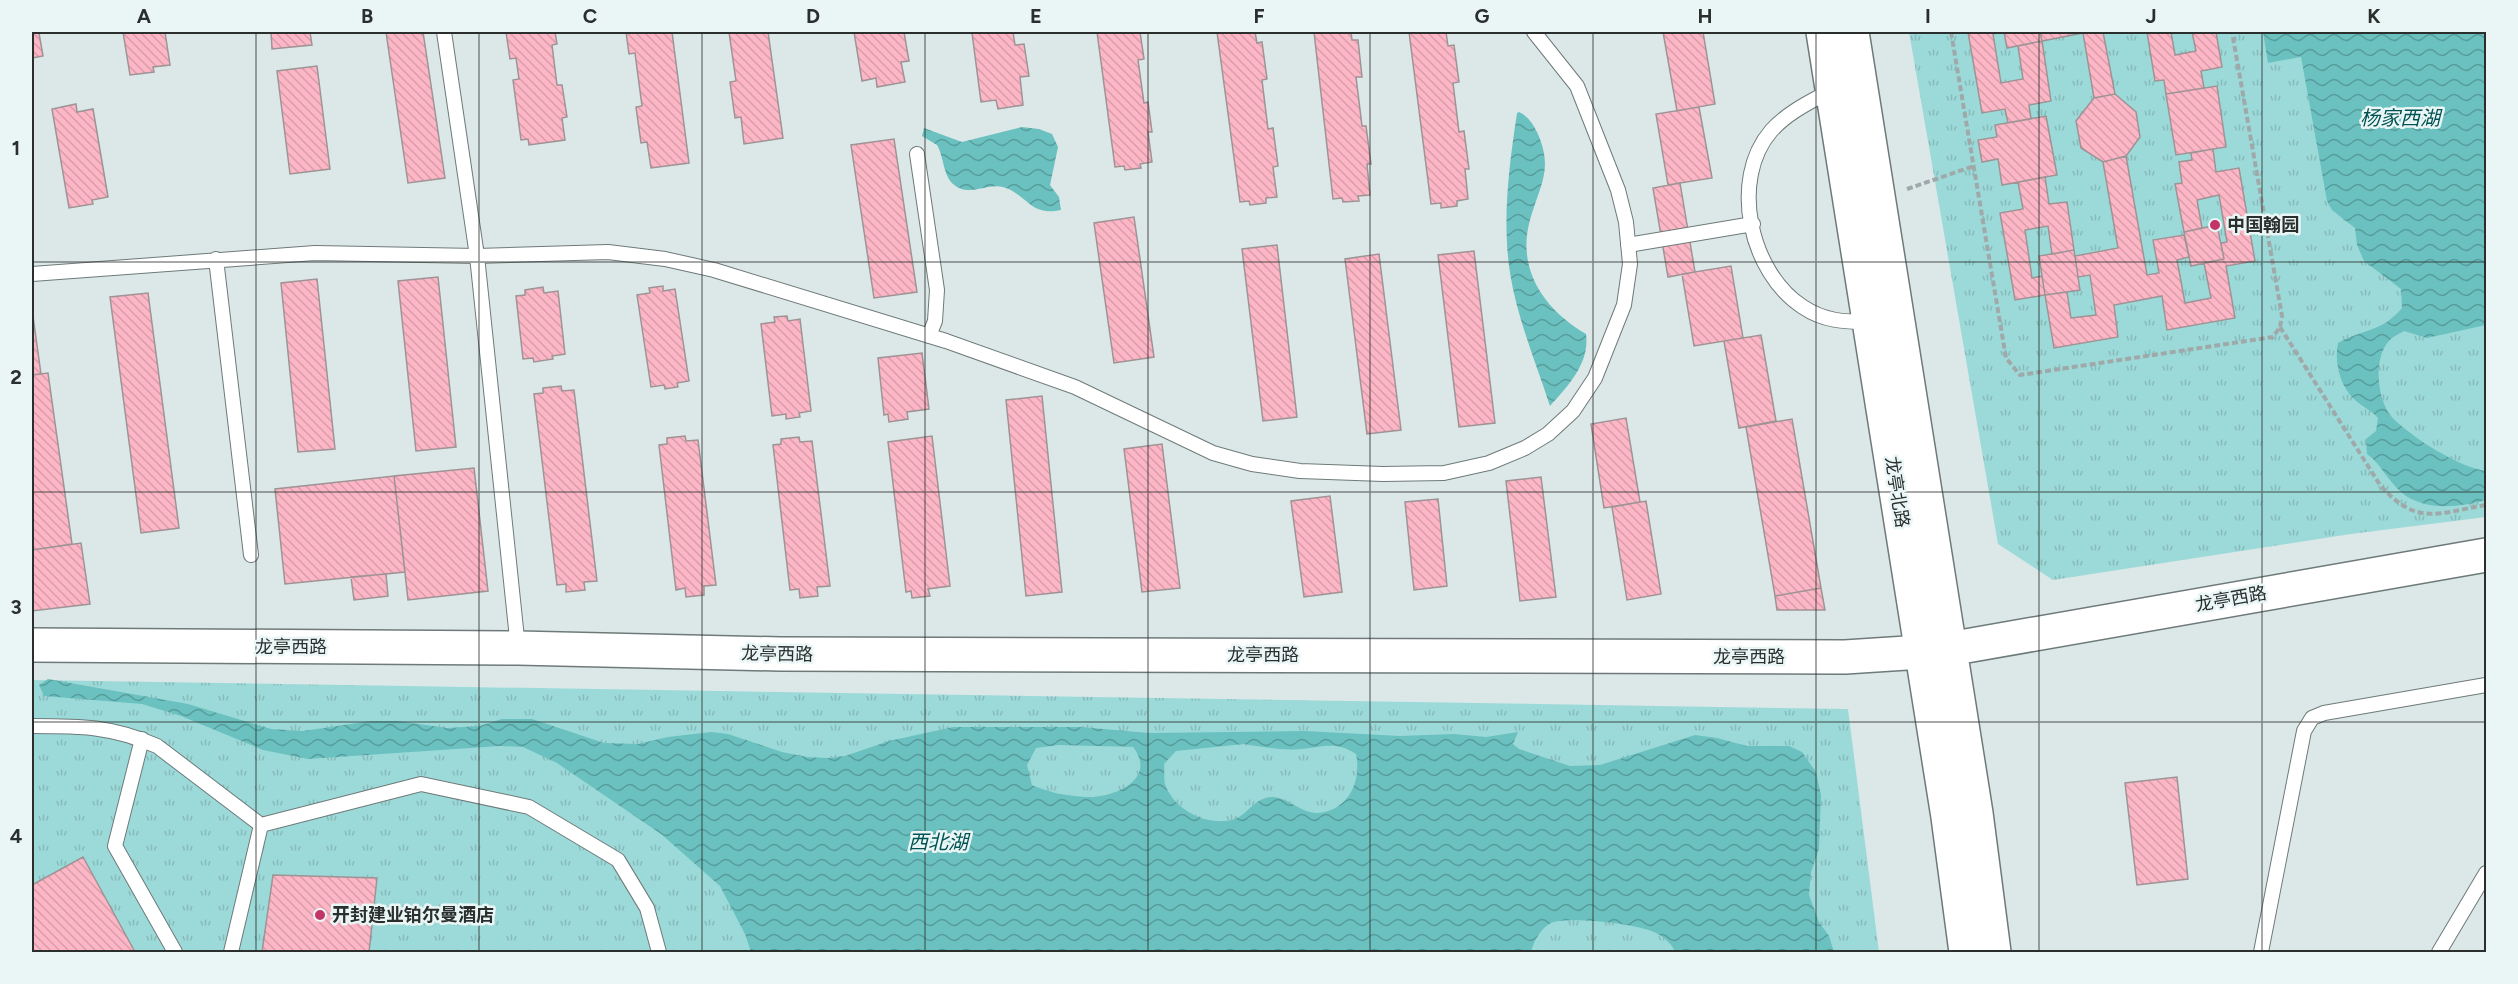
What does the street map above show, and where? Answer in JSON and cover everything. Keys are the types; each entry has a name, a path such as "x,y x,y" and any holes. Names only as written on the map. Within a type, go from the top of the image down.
{"street":[{"name":"龙亭北路","path":"1824,32 1871,322 1935,650 1976,813 1994,952"},
{"name":"龙亭北路","path":"1852,32 1880,199 1935,650 1948,817 1966,952"},
{"name":"龙亭西路","path":"32,645 518,648 780,654 1845,657 1935,650 2487,555"}],"lane":[{"path":"444,32 477,256 518,648"},
{"path":"32,274 315,253 477,256 608,252 664,259 714,270 929,336 1075,387 1213,453 1252,464 1300,471 1383,474 1444,473 1489,463 1525,448 1548,434 1573,411 1594,378 1624,305 1630,264 1618,190 1577,86 1534,32"},
{"path":"1833,90 1794,110 1771,132 1754,161 1750,179 1750,209 1756,241 1767,266 1784,290 1803,307 1834,322 1871,322"},
{"path":"917,154 937,290 935,321 929,336"},
{"path":"1628,245 1753,224"},
{"path":"216,259 251,555"},
{"path":"2261,952 2304,731 2312,718 2324,713 2487,685"},
{"path":"32,726 95,727 142,739 157,746 261,825"},
{"path":"142,739 115,846 175,952"},
{"path":"261,825 421,784 529,807 618,860 647,908 659,952"},
{"path":"231,952 261,825"},
{"path":"2439,952 2487,873"}],"path":[{"path":"1951,32 2006,358 2020,375 2273,337 2280,327 2282,316 2232,32"},
{"path":"1880,199 1974,166"},
{"path":"2280,327 2380,485 2393,500 2409,511 2430,515 2487,505"}],"green space":[{"name":"中国翰园","path":"1909,32 2486,32 2486,517 2351,534 2053,580 1998,544"},
{"path":"32,680 1848,709 1879,952 32,952"}],"water":[{"name":"杨家西湖","path":"2263,32 2486,32 2486,325 2427,338 2404,331 2390,340 2384,348 2379,378 2386,409 2399,424 2449,458 2486,471 2486,500 2454,506 2420,503 2401,492 2367,454 2366,439 2376,431 2378,418 2355,400 2345,388 2339,374 2338,343 2380,326 2395,316 2402,308 2401,289 2364,261 2357,245 2355,228 2332,210 2327,201 2301,57 2268,63"},
{"path":"1519,112 1528,118 1537,132 1542,145 1545,167 1527,238 1527,256 1531,272 1537,287 1547,301 1571,324 1586,334 1585,355 1581,364 1570,382 1550,406 1517,307 1510,273 1507,193 1514,133"},
{"path":"1022,127 1039,129 1052,134 1058,147 1050,185 1059,197 1061,210 1035,208 1011,190 1003,187 971,190 959,188 947,176 937,145 922,136 924,128 962,142"},
{"name":"西北湖","path":"48,679 188,704 271,729 303,731 371,721 398,721 447,728 479,726 502,719 532,719 604,743 638,744 668,737 711,732 728,734 782,752 828,758 845,756 889,741 953,727 1081,727 1149,733 1305,731 1400,736 1454,734 1486,737 1518,732 1513,744 1519,749 1570,766 1600,765 1695,735 1747,746 1789,746 1802,752 1816,772 1821,795 1819,849 1811,872 1809,895 1819,922 1829,936 1834,952 1675,952 1665,938 1647,930 1604,922 1572,920 1551,923 1547,926 1538,936 1531,952 751,952 745,934 720,886 661,834 557,763 523,747 500,746 308,759 263,750 181,716 142,704 44,696 39,685","holes":["1244,744 1287,749 1342,747 1356,754 1357,774 1354,784 1344,801 1327,811 1316,813 1306,811 1279,798 1268,797 1257,802 1235,819 1225,821 1215,821 1195,815 1178,804 1171,796 1165,785 1164,764 1176,751","1059,745 1133,747 1139,758 1140,768 1137,777 1120,790 1087,797 1066,795 1032,785 1027,765 1036,748"]}],"building":[{"path":"32,32 50,32 39,33 43,56 32,58"},
{"path":"123,32 165,32 170,65 153,67 154,72 130,75"},
{"path":"271,32 310,32 312,45 272,49"},
{"path":"386,32 423,32 445,178 408,183"},
{"path":"506,32 555,32 557,44 552,45 557,85 562,85 567,117 562,118 565,140 529,145 528,139 521,140 513,80 519,79 516,58 510,59"},
{"path":"626,32 672,32 689,163 651,168 647,142 641,143 636,107 642,106 635,53 629,54"},
{"path":"729,32 768,32 783,138 744,144 741,117 735,118 730,82 736,81"},
{"path":"854,32 904,32 909,61 901,62 905,82 877,87 876,78 862,81"},
{"path":"1013,32 1015,45 1024,44 1029,76 1020,77 1023,105 998,109 996,100 981,102 972,33"},
{"path":"1097,32 1140,32 1144,59 1138,60 1144,103 1148,102 1152,132 1148,132 1152,162 1140,164 1141,168 1125,170 1124,166 1115,167"},
{"path":"1217,32 1255,32 1257,43 1262,42 1267,79 1262,80 1268,129 1273,128 1278,166 1273,167 1277,197 1266,198 1266,203 1250,205 1249,201 1240,202"},
{"path":"1314,32 1351,32 1352,40 1358,40 1362,77 1356,77 1362,126 1366,126 1371,164 1367,164 1370,195 1358,196 1359,201 1343,202 1342,198 1333,199"},
{"path":"1409,32 1446,32 1448,46 1454,45 1459,82 1453,83 1459,132 1464,131 1469,169 1465,169 1468,199 1457,201 1457,206 1441,208 1441,203 1431,204"},
{"path":"1663,32 1703,32 1715,104 1677,111"},
{"path":"1968,32 2003,32 1993,34 2001,83 2023,79 2018,46 2042,41 2051,101 2029,105 2031,119 2008,123 2005,109 1982,113"},
{"path":"2004,32 2040,32 2042,41 2007,48"},
{"path":"2040,32 2103,32 2115,94 2094,98 2083,33 2042,41"},
{"path":"2147,32 2171,32 2175,55 2196,51 2192,32 2216,32 2222,67 2201,71 2204,88 2166,94 2164,80 2155,81"},
{"path":"317,66 330,169 290,174 277,71"},
{"path":"2217,86 2226,147 2176,155 2166,94"},
{"path":"2115,94 2136,112 2140,137 2126,156 2103,162 2081,148 2076,121 2094,98"},
{"path":"76,104 77,112 93,109 108,197 92,200 93,204 69,208 52,109"},
{"path":"1699,107 1712,178 1668,185 1656,114"},
{"path":"2046,116 2057,175 2002,185 1998,159 1982,162 1978,140 1997,137 1995,125"},
{"path":"894,139 917,292 874,298 851,145"},
{"path":"2213,149 2216,172 2239,168 2255,261 2226,266 2235,318 2167,330 2162,296 2114,305 2118,337 2054,348 2045,295 2067,292 2071,318 2096,315 2090,275 2078,277 2075,256 2118,248 2103,162 2126,156 2147,275 2159,273 2153,240 2184,235 2189,257 2177,260 2185,303 2211,298 2204,263 2224,259 2221,243 2227,242 2219,195 2197,200 2202,228 2184,232 2175,184 2182,183 2179,162 2192,160 2191,153"},
{"path":"2045,177 2049,204 2067,202 2074,250 2052,254 2048,226 2025,230 2032,278 2042,276 2045,295 2015,300 2000,213 2023,209 2018,182"},
{"path":"1680,183 1695,272 1668,277 1653,188"},
{"path":"1134,217 1154,357 1114,363 1094,223"},
{"path":"2217,225 2224,259 2191,266 2184,232"},
{"path":"1277,245 1297,417 1263,421 1242,249"},
{"path":"2074,250 2080,290 2045,295 2039,256"},
{"path":"1474,251 1495,423 1459,427 1438,255"},
{"path":"1379,254 1401,430 1367,434 1345,259"},
{"path":"1731,266 1743,338 1694,346 1682,274"},
{"path":"438,277 456,447 416,451 398,281"},
{"path":"317,279 335,449 298,452 281,283"},
{"path":"663,286 663,291 675,289 689,381 677,383 678,387 665,389 664,385 651,387 637,295 650,293 649,288"},
{"path":"543,287 544,293 558,291 565,354 552,356 553,359 534,362 533,358 523,359 516,296 525,295 525,290"},
{"path":"148,293 179,528 141,533 110,297"},
{"path":"32,309 41,374 32,375"},
{"path":"787,316 788,321 800,319 811,411 799,413 800,417 786,419 786,414 772,416 761,324 775,322 774,317"},
{"path":"1761,335 1776,421 1739,428 1724,341"},
{"path":"922,353 929,409 907,412 908,419 889,422 888,414 884,415 878,358"},
{"path":"48,373 72,544 32,550 32,375"},
{"path":"561,386 562,391 574,390 597,581 584,582 585,590 566,592 566,584 557,585 534,394 543,393 543,388"},
{"path":"1042,396 1062,592 1026,596 1006,400"},
{"path":"1626,418 1640,502 1604,508 1591,424"},
{"path":"1792,419 1821,588 1775,596 1746,427"},
{"path":"685,436 686,441 698,440 716,585 704,586 704,595 686,597 685,588 676,590 659,445 667,444 667,438"},
{"path":"932,436 950,586 928,589 930,596 912,598 911,591 906,592 888,442"},
{"path":"799,437 800,442 812,441 830,586 817,587 818,596 800,598 799,589 790,590 773,445 781,444 781,439"},
{"path":"1162,444 1180,588 1142,592 1124,449"},
{"path":"474,468 488,591 408,600 394,476"},
{"path":"394,476 405,572 285,584 275,489"},
{"path":"1541,477 1556,597 1520,601 1506,481"},
{"path":"1330,496 1342,592 1304,597 1291,501"},
{"path":"1438,499 1447,586 1414,590 1405,502"},
{"path":"1646,501 1661,594 1627,600 1612,507"},
{"path":"81,543 90,604 32,611 32,550"},
{"path":"386,574 388,596 354,600 351,577"},
{"path":"1821,588 1825,610 1777,610 1775,596"},
{"path":"2177,777 2188,879 2137,885 2125,783"},
{"path":"83,857 135,952 32,952 32,885"},
{"name":"开封建业铂尔曼酒店","path":"273,875 377,878 369,952 262,952"}],"place":[{"name":"中国翰园","path":"2215,225"},
{"name":"开封建业铂尔曼酒店","path":"320,915"}]}
